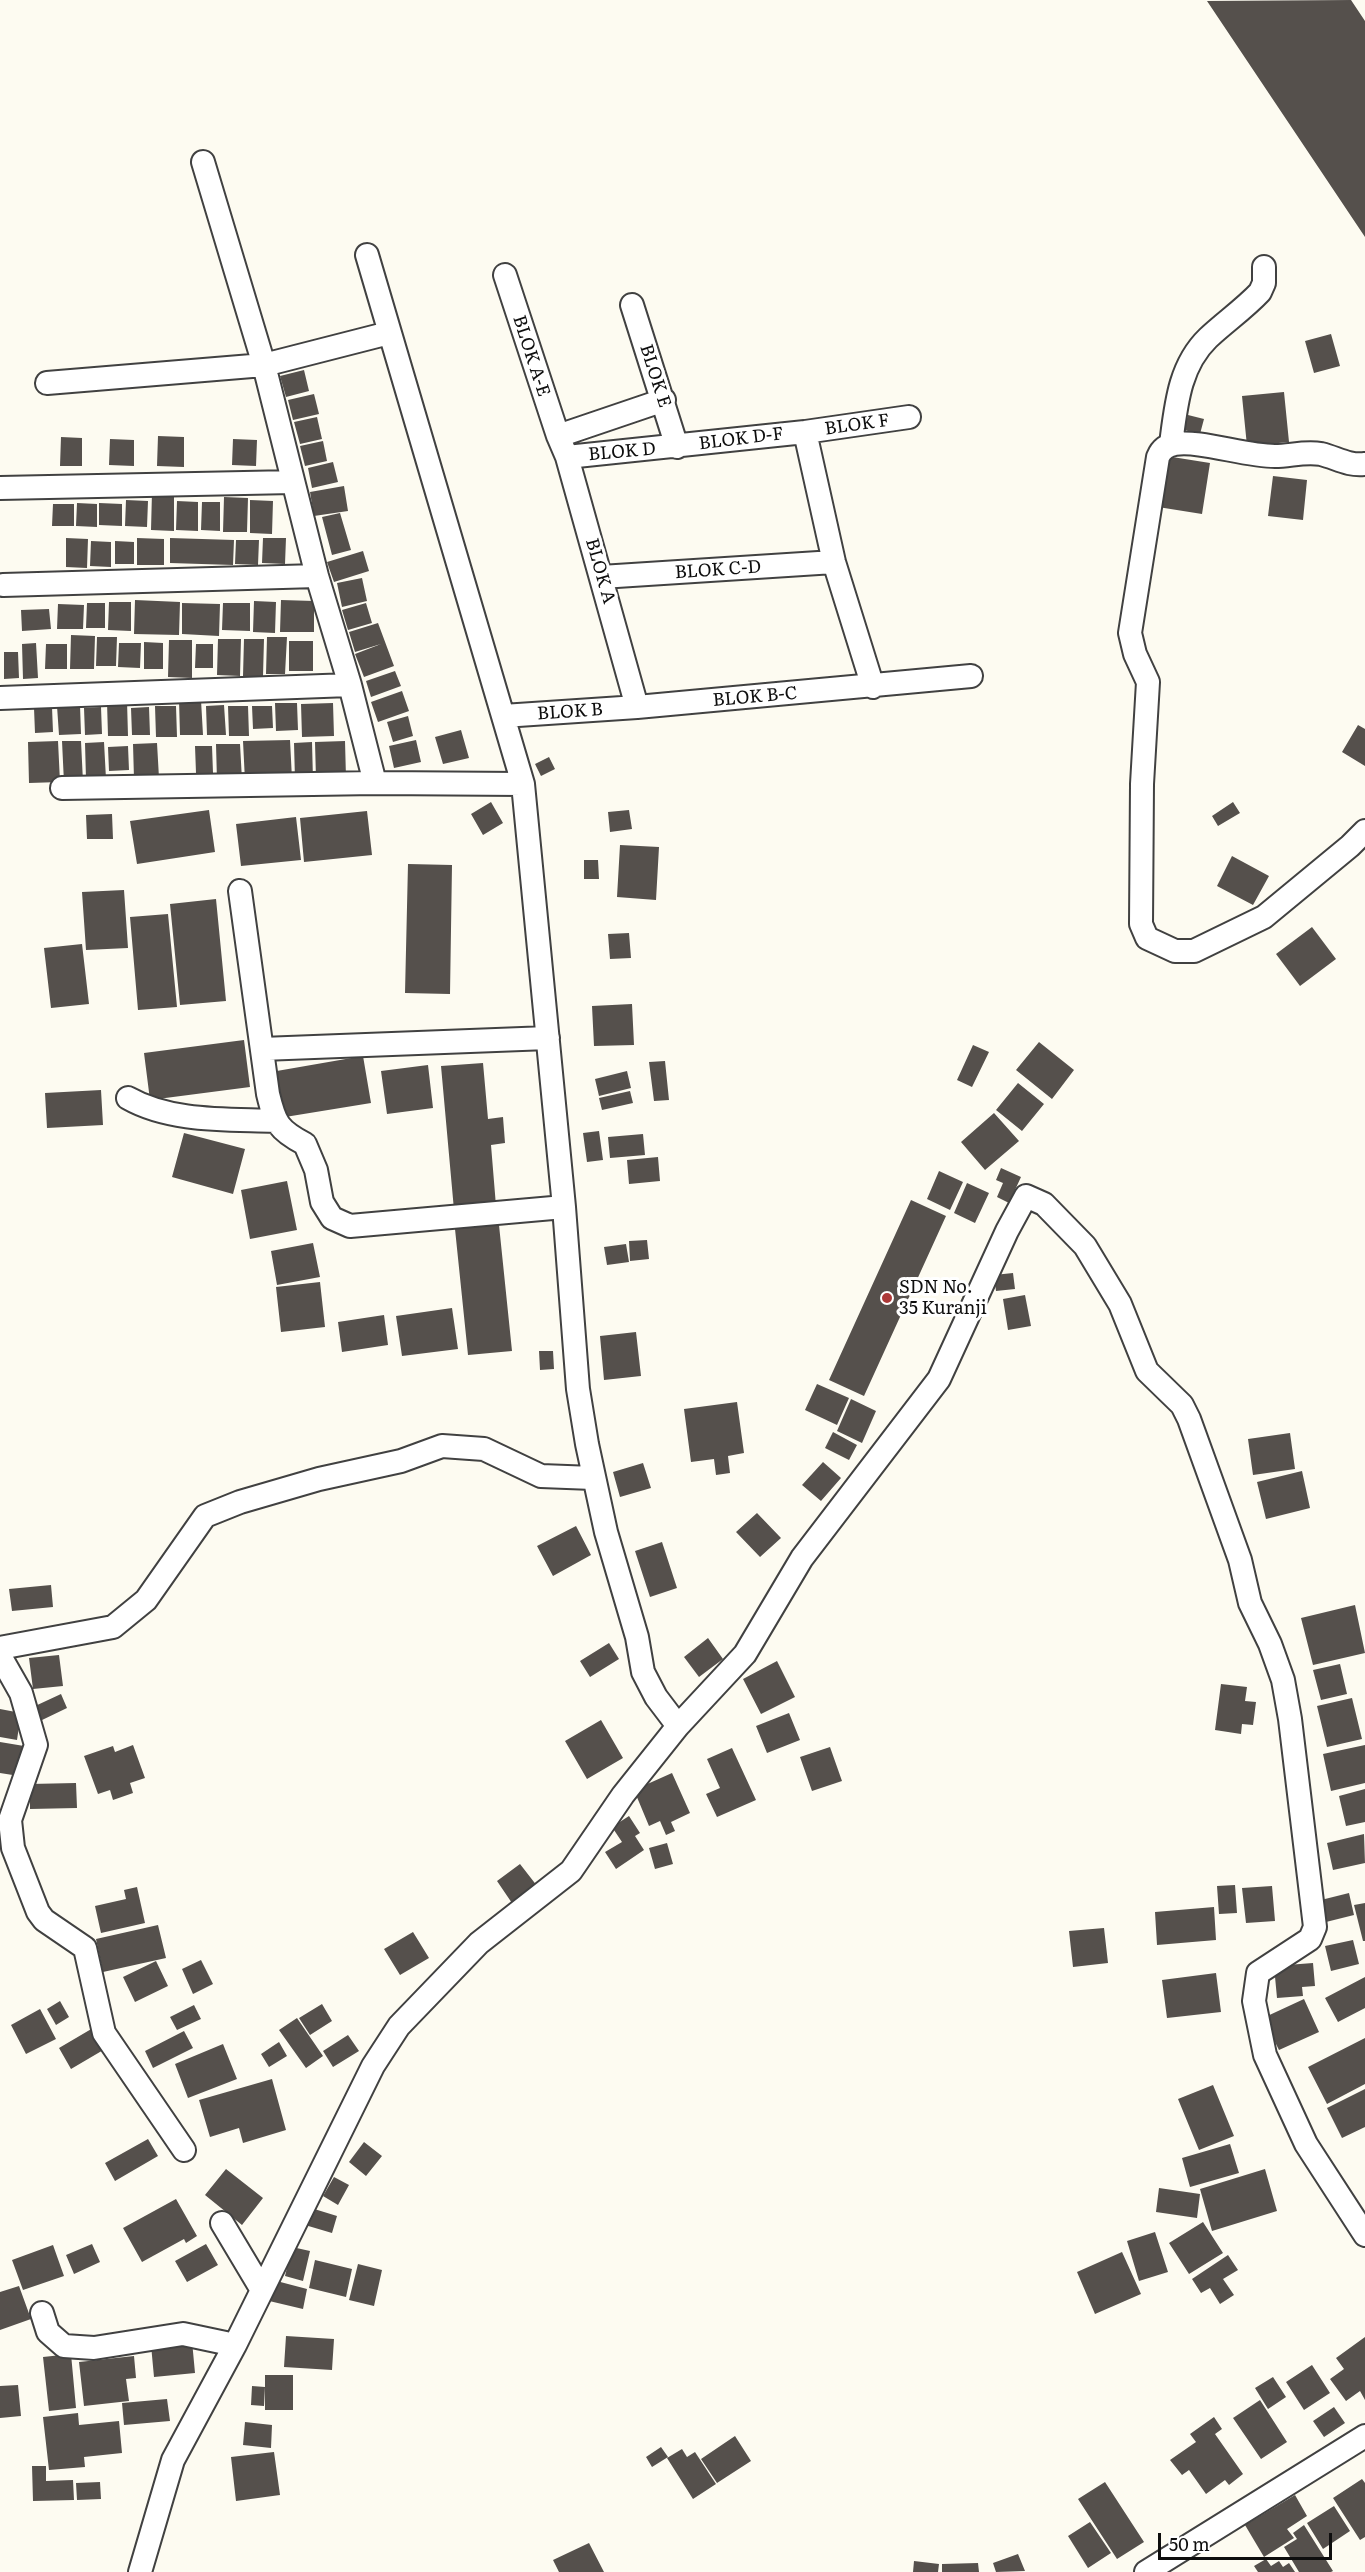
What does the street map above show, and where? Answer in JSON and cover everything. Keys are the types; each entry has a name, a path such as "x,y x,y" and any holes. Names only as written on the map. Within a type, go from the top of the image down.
{"street":[{"path":"203,162 264,365 317,576 350,685 375,783"},
{"path":"367,255 388,333 523,784 564,1207 579,1389 593,1478 637,1637 643,1672 656,1697 678,1726"},
{"path":"1171,444 1177,402 1189,362 1207,339 1260,292 1264,283 1264,267"},
{"name":"BLOK A-E","path":"505,275 558,436"},
{"name":"BLOK E","path":"632,305 664,400 677,447"},
{"path":"47,383 264,365 388,333"},
{"path":"558,436 664,400"},
{"name":"BLOK F","path":"805,432 909,417"},
{"path":"805,432 834,562 873,687 971,676"},
{"name":"BLOK D-F","path":"677,447 805,432"},
{"name":"BLOK A","path":"558,436 567,457 602,577 637,708"},
{"path":"1365,464 1345,463 1321,454 1265,456 1184,443 1171,444 1161,450 1130,633 1148,682 1142,784 1141,913 1141,924 1147,938 1175,951 1194,951 1264,917 1365,831"},
{"name":"BLOK D","path":"567,457 677,447"},
{"path":"0,488 293,482"},
{"name":"BLOK C-D","path":"602,577 834,562"},
{"path":"3,585 317,576"},
{"path":"0,698 350,685"},
{"name":"BLOK B-C","path":"637,708 873,687"},
{"name":"BLOK B","path":"503,717 637,708"},
{"path":"62,788 375,783 523,784"},
{"path":"240,891 274,1121 288,1135 305,1144 316,1170 322,1202 333,1218 350,1226 564,1207"},
{"path":"262,1049 548,1038"},
{"path":"128,1098 140,1105 198,1118 274,1121"},
{"path":"140,2572 173,2460 235,2345 373,2066 399,2026 479,1943 571,1871 622,1795 678,1726 745,1654 802,1558 939,1379 1024,1198 1028,1196 1044,1204 1085,1246 1120,1304 1147,1371 1182,1405 1229,1529 1250,1603 1270,1644 1283,1680 1290,1719 1315,1927 1310,1939 1258,1973 1254,2001 1265,2055 1306,2144 1365,2235"},
{"path":"0,1648 113,1628 146,1600 205,1516 240,1502 308,1482 401,1461 442,1446 484,1449 541,1476 593,1478"},
{"path":"0,1656 21,1693 36,1745 10,1820 13,1848 33,1902 44,1920 85,1948 104,2033 184,2150"},
{"path":"222,2223 262,2290"},
{"path":"42,2313 48,2332 64,2346 94,2348 183,2334 235,2345"},
{"path":"1146,2572 1365,2436"}],"building":[{"path":"1351,0 1365,21 1365,237 1207,1"},
{"path":"1331,334 1340,366 1314,373 1305,341"},
{"path":"304,370 309,391 286,397 280,376"},
{"path":"1284,392 1289,442 1247,446 1242,396"},
{"path":"314,394 319,414 293,420 288,400"},
{"path":"1188,415 1204,419 1200,434 1184,430"},
{"path":"317,417 322,439 300,444 294,422"},
{"path":"158,436 184,437 184,467 157,466"},
{"path":"61,437 82,438 82,466 60,466"},
{"path":"110,439 134,440 134,466 109,465"},
{"path":"233,439 257,440 256,466 232,465"},
{"path":"323,441 327,461 305,466 300,446"},
{"path":"1166,456 1210,463 1202,514 1158,507"},
{"path":"333,462 338,482 312,488 308,468"},
{"path":"1273,476 1307,480 1303,520 1268,516"},
{"path":"344,486 348,511 314,516 310,492"},
{"path":"152,492 174,493 174,531 151,530"},
{"path":"224,497 248,498 247,532 223,532"},
{"path":"126,500 148,501 147,527 125,526"},
{"path":"250,500 273,501 272,534 250,533"},
{"path":"177,501 198,502 198,531 176,530"},
{"path":"202,502 220,502 220,531 201,530"},
{"path":"77,503 97,504 97,527 76,526"},
{"path":"99,503 122,504 122,526 99,525"},
{"path":"53,504 74,504 74,526 52,526"},
{"path":"340,513 351,550 332,555 322,517"},
{"path":"66,538 88,539 87,568 66,567"},
{"path":"137,538 164,539 164,565 137,565"},
{"path":"170,538 234,540 233,565 170,563"},
{"path":"263,538 286,538 285,564 262,563"},
{"path":"236,540 259,540 258,565 235,564"},
{"path":"91,541 111,542 111,567 90,566"},
{"path":"115,541 134,542 134,564 115,564"},
{"path":"363,551 369,571 334,582 327,562"},
{"path":"362,578 367,601 342,607 337,583"},
{"path":"135,600 180,602 179,635 134,634"},
{"path":"281,600 314,601 314,632 280,632"},
{"path":"254,601 276,602 275,633 253,632"},
{"path":"109,602 131,602 131,631 108,630"},
{"path":"87,603 105,603 105,628 86,628"},
{"path":"182,603 220,604 219,636 182,634"},
{"path":"223,603 250,603 250,631 222,630"},
{"path":"366,603 372,623 348,630 342,610"},
{"path":"58,604 84,605 83,629 57,629"},
{"path":"49,609 51,629 22,631 21,610"},
{"path":"378,623 394,666 364,677 355,654 381,644 355,652 349,632"},
{"path":"71,635 95,636 94,669 70,669"},
{"path":"97,637 117,637 116,666 96,666"},
{"path":"267,637 287,637 285,674 266,674"},
{"path":"218,639 241,639 240,676 217,675"},
{"path":"244,639 264,639 263,676 243,676"},
{"path":"169,640 192,640 192,678 168,677"},
{"path":"289,641 313,641 313,671 289,671"},
{"path":"144,642 163,643 163,669 144,669"},
{"path":"36,643 38,678 23,679 22,644"},
{"path":"119,643 141,643 140,668 118,667"},
{"path":"46,644 67,644 67,669 45,669"},
{"path":"196,644 213,644 213,668 195,668"},
{"path":"4,652 18,652 19,678 4,679"},
{"path":"395,671 401,686 371,697 366,681"},
{"path":"402,691 409,711 378,722 371,702"},
{"path":"179,700 201,700 203,735 180,735"},
{"path":"127,701 128,736 108,736 107,702"},
{"path":"275,703 297,703 298,730 276,731"},
{"path":"333,703 334,736 302,737 301,704"},
{"path":"80,705 81,734 59,735 57,706"},
{"path":"224,705 226,735 207,735 206,706"},
{"path":"155,706 176,706 177,737 156,737"},
{"path":"228,706 248,706 249,736 229,736"},
{"path":"252,706 272,706 273,728 253,729"},
{"path":"52,707 53,732 35,733 34,708"},
{"path":"101,707 102,734 85,735 84,708"},
{"path":"149,707 150,735 132,735 131,708"},
{"path":"408,716 413,736 393,742 387,722"},
{"path":"1358,725 1365,729 1365,766 1342,752"},
{"path":"461,730 469,758 443,764 435,737"},
{"path":"290,740 292,779 245,781 243,741"},
{"path":"416,740 421,762 394,768 389,746"},
{"path":"58,741 60,782 29,783 28,742"},
{"path":"62,741 81,741 83,782 64,783"},
{"path":"345,741 346,778 316,779 315,742"},
{"path":"104,742 106,779 86,779 85,743"},
{"path":"312,742 313,780 295,780 294,743"},
{"path":"157,743 159,778 134,779 133,744"},
{"path":"216,744 240,744 242,780 217,781"},
{"path":"128,746 129,770 109,771 108,747"},
{"path":"195,746 212,746 213,773 196,773"},
{"path":"549,757 555,769 541,776 535,764"},
{"path":"491,802 503,823 483,835 471,814"},
{"path":"1233,802 1240,813 1218,826 1212,816"},
{"path":"209,810 215,852 137,864 130,821"},
{"path":"629,810 632,829 610,832 608,812"},
{"path":"367,811 372,855 304,862 300,818"},
{"path":"112,814 113,839 87,839 86,815"},
{"path":"296,817 301,860 241,866 236,824"},
{"path":"620,845 659,847 656,900 617,897"},
{"path":"1232,856 1269,876 1253,905 1217,886"},
{"path":"584,860 598,860 599,879 584,879"},
{"path":"408,864 452,865 450,994 405,993"},
{"path":"124,890 128,948 86,950 82,892"},
{"path":"216,899 226,1001 180,1005 170,904"},
{"path":"168,914 177,1007 138,1010 130,917"},
{"path":"1312,927 1336,959 1300,986 1276,954"},
{"path":"629,933 631,958 610,959 608,934"},
{"path":"82,944 89,1004 51,1008 44,948"},
{"path":"632,1004 634,1045 594,1046 592,1006"},
{"path":"244,1040 250,1087 150,1100 144,1053"},
{"path":"1039,1042 1074,1070 1052,1099 1016,1070"},
{"path":"973,1045 989,1052 972,1087 957,1080"},
{"path":"363,1056 371,1103 279,1118 271,1072"},
{"path":"665,1061 669,1100 654,1101 649,1062"},
{"path":"483,1063 488,1119 503,1117 505,1143 491,1145 496,1206 454,1210 441,1066"},
{"path":"428,1065 433,1108 387,1114 381,1071"},
{"path":"627,1071 631,1088 599,1096 595,1079"},
{"path":"1018,1083 1044,1104 1022,1131 996,1110"},
{"path":"101,1090 103,1125 47,1128 45,1093"},
{"path":"630,1091 633,1103 602,1110 599,1098"},
{"path":"994,1113 1019,1141 985,1170 961,1142"},
{"path":"599,1131 603,1160 587,1162 583,1133"},
{"path":"184,1133 245,1149 233,1194 172,1177"},
{"path":"643,1134 645,1155 610,1158 608,1137"},
{"path":"658,1157 660,1181 629,1184 627,1160"},
{"path":"1001,1168 1021,1177 1009,1203 997,1197 1003,1183 996,1180"},
{"path":"939,1171 963,1182 950,1210 927,1199"},
{"path":"287,1181 297,1230 250,1239 241,1190"},
{"path":"967,1183 989,1193 975,1223 954,1213"},
{"name":"SDN No. 35 Kuranji","path":"911,1200 946,1216 864,1396 829,1380"},
{"path":"499,1225 512,1351 468,1355 455,1229"},
{"path":"647,1240 649,1259 630,1261 629,1241"},
{"path":"313,1243 320,1277 277,1285 271,1251"},
{"path":"626,1244 629,1262 607,1265 604,1247"},
{"path":"1013,1273 1015,1289 996,1291 994,1275"},
{"path":"320,1282 325,1327 281,1332 276,1287"},
{"path":"1025,1295 1031,1326 1008,1330 1003,1299"},
{"path":"452,1308 458,1349 402,1356 396,1316"},
{"path":"384,1315 388,1345 342,1352 338,1322"},
{"path":"636,1332 641,1376 604,1380 600,1336"},
{"path":"539,1351 553,1351 554,1369 540,1370"},
{"path":"817,1384 849,1398 837,1425 805,1410"},
{"path":"851,1399 876,1411 862,1443 837,1431"},
{"path":"737,1402 744,1453 728,1456 730,1473 716,1475 714,1459 691,1462 684,1409"},
{"path":"833,1432 857,1445 849,1460 825,1448"},
{"path":"1290,1433 1295,1469 1253,1475 1248,1439"},
{"path":"823,1462 841,1478 821,1501 802,1485"},
{"path":"643,1463 651,1488 620,1497 613,1472"},
{"path":"1302,1471 1310,1508 1266,1519 1257,1482"},
{"path":"757,1513 781,1538 760,1557 736,1532"},
{"path":"576,1526 591,1555 553,1576 537,1546"},
{"path":"662,1542 677,1588 650,1597 635,1551"},
{"path":"51,1585 53,1607 12,1611 9,1589"},
{"path":"1355,1605 1365,1653 1313,1665 1301,1618"},
{"path":"708,1638 723,1659 699,1677 684,1657"},
{"path":"609,1643 619,1659 590,1677 580,1661"},
{"path":"59,1655 63,1686 33,1689 29,1658"},
{"path":"777,1661 795,1697 761,1714 743,1679"},
{"path":"1340,1664 1347,1694 1321,1700 1313,1670"},
{"path":"1221,1684 1247,1687 1245,1701 1256,1702 1253,1725 1242,1724 1241,1734 1215,1730"},
{"path":"61,1694 67,1708 40,1721 33,1707"},
{"path":"1352,1698 1362,1739 1327,1747 1317,1706"},
{"path":"0,1709 21,1713 17,1740 0,1737"},
{"path":"789,1713 800,1740 767,1753 756,1726"},
{"path":"601,1720 623,1758 587,1779 565,1741"},
{"path":"0,1742 24,1746 19,1776 0,1773"},
{"path":"133,1745 145,1778 130,1783 133,1793 113,1800 110,1790 98,1794 84,1756 113,1746 115,1752"},
{"path":"1365,1745 1365,1783 1331,1791 1323,1754"},
{"path":"830,1747 842,1781 812,1791 800,1757"},
{"path":"732,1748 756,1800 717,1817 706,1794 720,1788 707,1759"},
{"path":"672,1773 690,1813 671,1822 675,1831 666,1835 660,1821 649,1826 634,1790"},
{"path":"76,1783 77,1808 30,1809 30,1784"},
{"path":"1365,1789 1365,1822 1346,1826 1339,1796"},
{"path":"629,1816 640,1833 635,1836 644,1850 616,1869 605,1852 622,1842 612,1827"},
{"path":"1364,1834 1365,1863 1333,1870 1327,1843"},
{"path":"667,1843 673,1864 655,1869 649,1848"},
{"path":"520,1864 541,1891 516,1909 497,1881"},
{"path":"1235,1885 1237,1913 1219,1914 1217,1886"},
{"path":"1272,1886 1275,1921 1246,1923 1242,1888"},
{"path":"137,1887 145,1923 101,1933 95,1906 126,1899 124,1890"},
{"path":"1349,1893 1354,1915 1322,1923 1317,1901"},
{"path":"1365,1903 1365,1941 1363,1941 1354,1905"},
{"path":"1214,1907 1216,1940 1157,1945 1155,1912"},
{"path":"158,1925 166,1958 103,1972 96,1939"},
{"path":"1104,1928 1108,1963 1073,1967 1069,1931"},
{"path":"413,1932 429,1958 400,1975 384,1949"},
{"path":"1353,1940 1359,1964 1331,1971 1325,1946"},
{"path":"201,1960 213,1984 193,1994 182,1969"},
{"path":"156,1961 168,1986 135,2002 123,1977"},
{"path":"1313,1963 1315,1986 1302,1987 1303,1996 1277,1998 1274,1966"},
{"path":"1216,1973 1221,2012 1167,2018 1162,1980"},
{"path":"1365,1977 1365,2008 1338,2022 1325,1998"},
{"path":"1304,1999 1319,2032 1279,2050 1263,2018"},
{"path":"60,2001 69,2017 56,2025 47,2009"},
{"path":"322,2004 332,2021 310,2035 299,2018"},
{"path":"194,2005 201,2019 177,2030 170,2017"},
{"path":"40,2009 56,2039 26,2054 11,2025"},
{"path":"297,2018 323,2056 306,2068 279,2030"},
{"path":"93,2028 105,2049 71,2069 59,2048"},
{"path":"184,2031 193,2048 153,2068 145,2051"},
{"path":"348,2035 359,2051 333,2067 323,2051"},
{"path":"1365,2038 1365,2084 1327,2104 1308,2067"},
{"path":"279,2042 287,2056 269,2067 261,2054"},
{"path":"223,2044 237,2079 188,2098 175,2064"},
{"path":"272,2079 286,2130 243,2143 239,2128 210,2137 199,2100"},
{"path":"1213,2085 1234,2136 1199,2150 1178,2099"},
{"path":"1365,2089 1365,2127 1342,2138 1327,2108"},
{"path":"148,2139 158,2156 115,2181 105,2163"},
{"path":"364,2142 382,2156 366,2176 349,2162"},
{"path":"1230,2144 1239,2173 1190,2187 1182,2158"},
{"path":"226,2169 263,2198 242,2225 205,2195"},
{"path":"1265,2169 1277,2211 1212,2231 1200,2189"},
{"path":"334,2177 349,2185 338,2205 323,2196"},
{"path":"1159,2188 1200,2194 1197,2218 1156,2212"},
{"path":"176,2199 197,2236 186,2243 184,2239 142,2262 123,2228"},
{"path":"311,2208 337,2216 332,2233 305,2225"},
{"path":"1203,2222 1223,2253 1189,2274 1169,2243"},
{"path":"1155,2232 1168,2272 1139,2281 1127,2241"},
{"path":"92,2244 100,2262 74,2274 66,2255"},
{"path":"206,2244 218,2265 187,2282 175,2261"},
{"path":"53,2245 64,2276 23,2290 12,2260"},
{"path":"292,2247 310,2251 303,2281 285,2276"},
{"path":"1122,2252 1141,2294 1095,2314 1077,2272"},
{"path":"1228,2255 1238,2270 1223,2279 1234,2295 1220,2304 1210,2288 1201,2293 1192,2279"},
{"path":"315,2260 352,2269 346,2297 309,2288"},
{"path":"358,2264 382,2270 374,2306 349,2300"},
{"path":"269,2279 307,2289 303,2309 265,2300"},
{"path":"19,2286 31,2319 0,2330 0,2292"},
{"path":"286,2336 334,2339 332,2370 284,2367"},
{"path":"1365,2337 1365,2400 1360,2391 1346,2401 1330,2379 1344,2369 1336,2358"},
{"path":"192,2341 195,2373 154,2377 151,2345"},
{"path":"71,2354 76,2408 49,2411 43,2357"},
{"path":"134,2356 136,2378 126,2379 129,2401 84,2406 79,2362"},
{"path":"1312,2365 1330,2393 1304,2410 1286,2382"},
{"path":"265,2375 293,2375 293,2410 265,2410"},
{"path":"1273,2377 1286,2397 1268,2409 1255,2388"},
{"path":"18,2385 21,2416 0,2418 0,2386"},
{"path":"252,2386 265,2387 264,2406 251,2405"},
{"path":"167,2399 170,2421 124,2425 122,2403"},
{"path":"1260,2400 1287,2442 1261,2459 1233,2418"},
{"path":"1334,2407 1345,2423 1324,2437 1313,2421"},
{"path":"78,2413 79,2425 119,2421 122,2453 84,2457 85,2467 49,2470 43,2417"},
{"path":"1214,2417 1222,2429 1215,2434 1243,2474 1229,2485 1225,2480 1206,2494 1189,2470 1182,2475 1170,2460 1196,2442 1190,2434"},
{"path":"245,2422 272,2425 271,2448 243,2445"},
{"path":"735,2436 751,2461 717,2483 701,2459"},
{"path":"661,2447 668,2457 652,2467 646,2457"},
{"path":"682,2449 687,2457 695,2452 716,2484 693,2499 667,2458"},
{"path":"274,2452 280,2495 236,2501 231,2457"},
{"path":"32,2466 46,2466 46,2481 73,2480 74,2500 33,2501"},
{"path":"1362,2479 1365,2483 1365,2537 1360,2540 1333,2498"},
{"path":"100,2482 101,2499 77,2500 76,2483"},
{"path":"1105,2482 1144,2542 1117,2559 1078,2499"},
{"path":"1295,2495 1307,2516 1287,2529 1294,2538 1264,2557 1245,2525"},
{"path":"1334,2506 1350,2531 1323,2549 1307,2523"},
{"path":"1090,2522 1111,2553 1088,2568 1068,2536"},
{"path":"1304,2525 1333,2571 1299,2572 1284,2547 1297,2539 1293,2533"},
{"path":"589,2543 604,2572 559,2572 553,2560"},
{"path":"1018,2554 1025,2571 996,2572 993,2563"},
{"path":"1266,2559 1271,2566 1279,2561 1283,2567 1289,2563 1295,2572 1258,2572 1254,2566"},
{"path":"914,2561 939,2564 938,2572 913,2572"},
{"path":"978,2563 979,2572 942,2572 942,2564"}],"place":[{"name":"SDN No. 35 Kuranji","path":"887,1298"}]}
